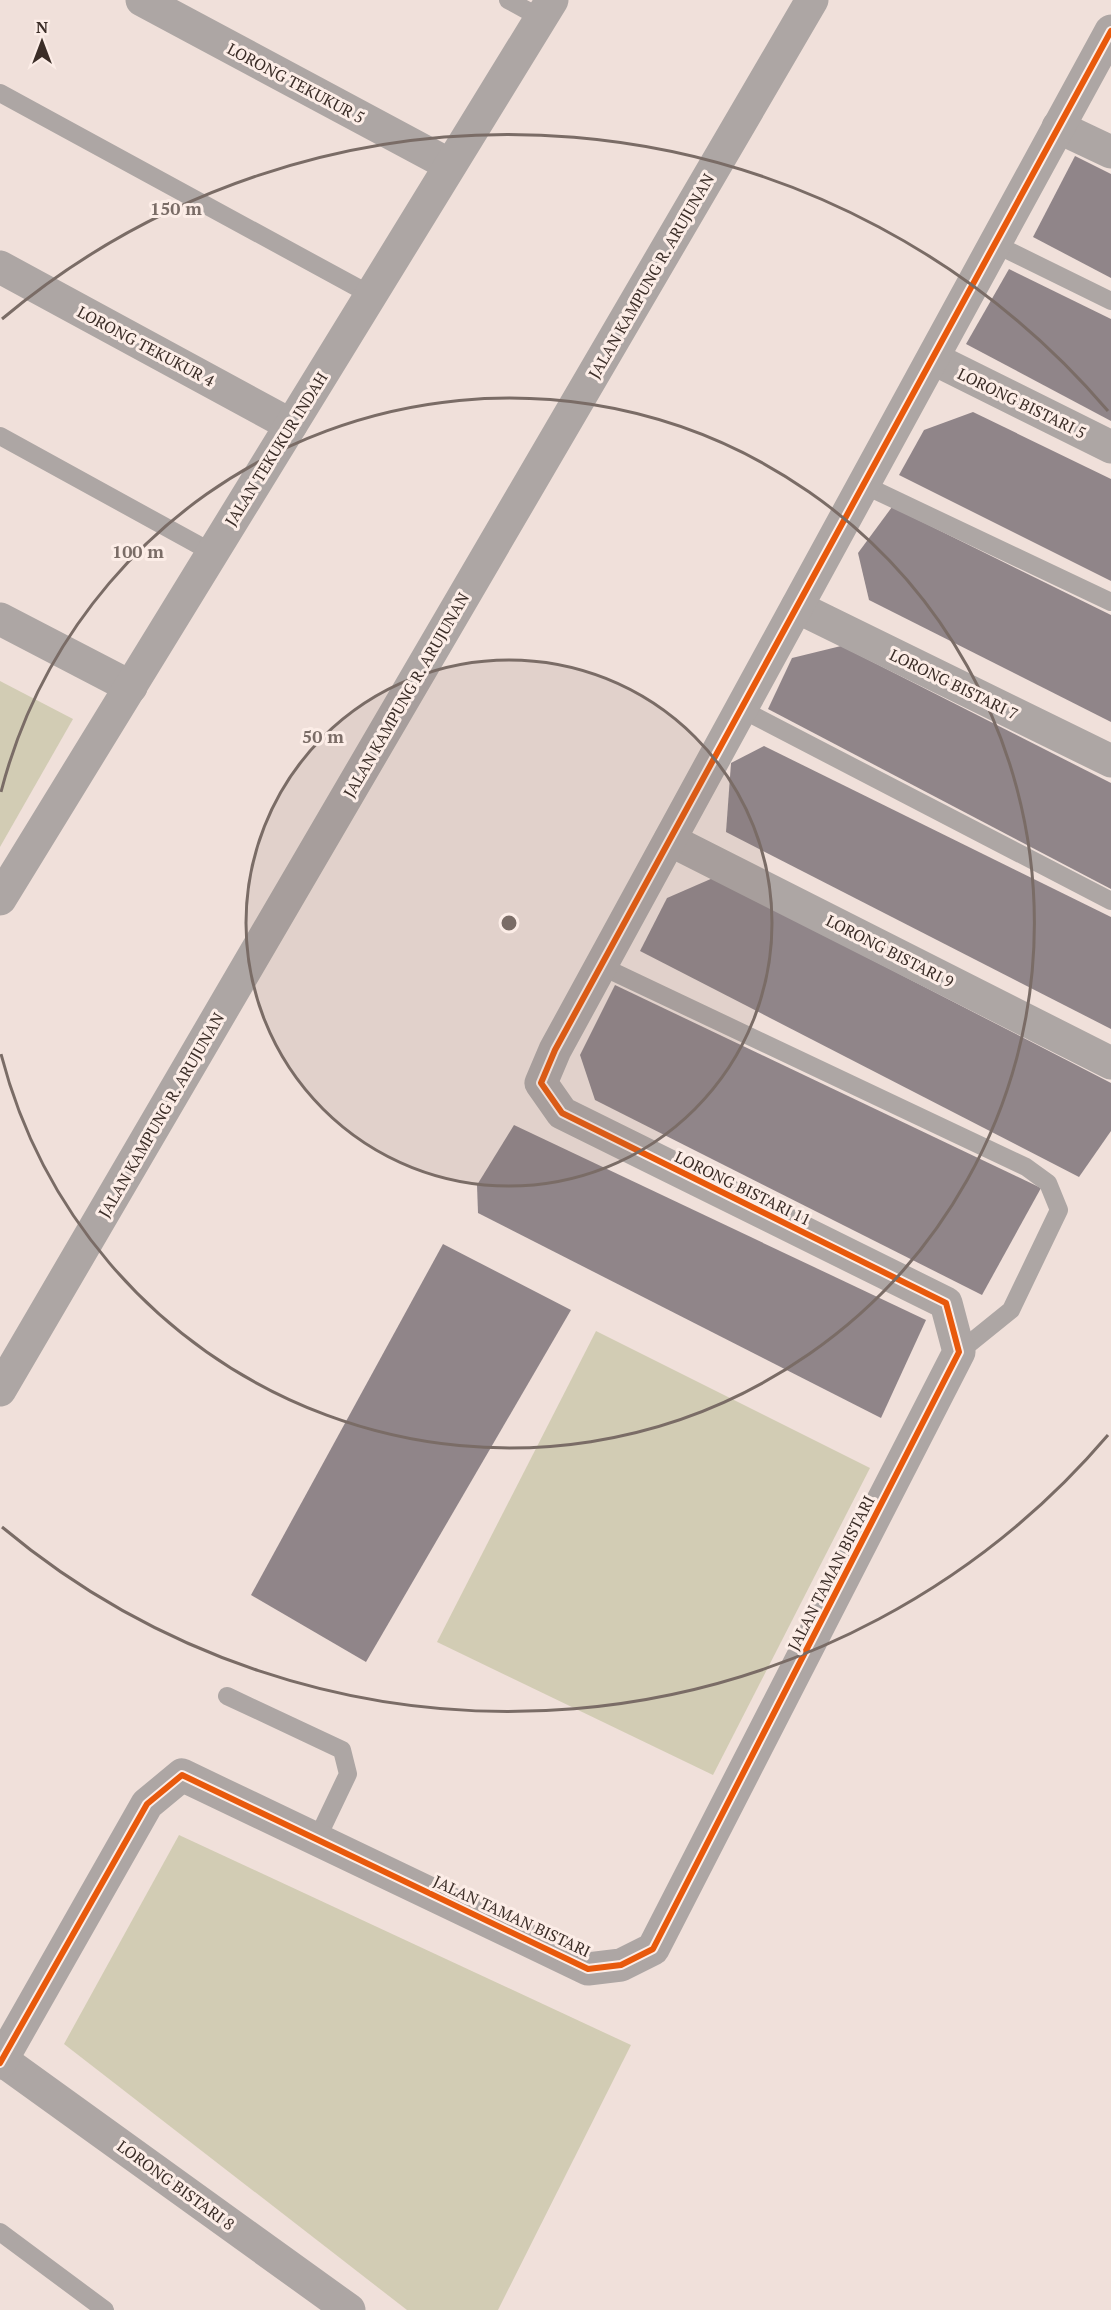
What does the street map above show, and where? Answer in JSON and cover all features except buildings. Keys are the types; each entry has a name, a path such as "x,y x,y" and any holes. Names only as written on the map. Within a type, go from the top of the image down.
{"street":[{"name":"LORONG TEKUKUR 5","path":"142,0 450,165"},
{"name":"JALAN KAMPUNG R. ARUJUNAN","path":"0,1390 812,0"},
{"name":"JALAN TEKUKUR INDAH","path":"0,899 546,9"},
{"path":"601,966 1111,31"},
{"path":"1058,127 1111,152"},
{"name":"LORONG TEKUKUR 4","path":"0,267 291,425"},
{"name":"LORONG BISTARI 5","path":"934,359 1111,447"},
{"name":"LORONG BISTARI 7","path":"797,607 1111,761"},
{"path":"0,619 130,687"},
{"name":"LORONG BISTARI 9","path":"669,840 1111,1063"},
{"name":"LORONG BISTARI 11","path":"601,966 555,1050 541,1083 562,1113 946,1303 959,1352"},
{"name":"JALAN TAMAN BISTARI","path":"1,2061 147,1804 182,1775 588,1969 621,1965 653,1949 959,1352"},
{"name":"LORONG BISTARI 8","path":"1,2061 349,2310"}],"lane":[{"path":"508,0 546,9"},
{"path":"0,93 371,295"},
{"path":"995,244 1111,301"},
{"path":"0,436 213,553"},
{"path":"864,485 1111,602"},
{"path":"741,709 1111,901"},
{"path":"601,966 1026,1167 1048,1183 1059,1210 1011,1310 959,1352"},
{"path":"227,1696 342,1750 348,1774 317,1839"},
{"path":"0,2232 105,2310"}],"shaded area":[{"path":"0,681 73,719 0,847"},
{"path":"596,1331 870,1468 713,1775 437,1642"},
{"path":"179,1835 631,2045 498,2310 407,2310 64,2044"}],"cycle path":[{"path":"0,2063 147,1804 182,1775 588,1969 621,1965 653,1949 959,1352 946,1303 562,1113 541,1083 555,1050 1111,31"}]}
